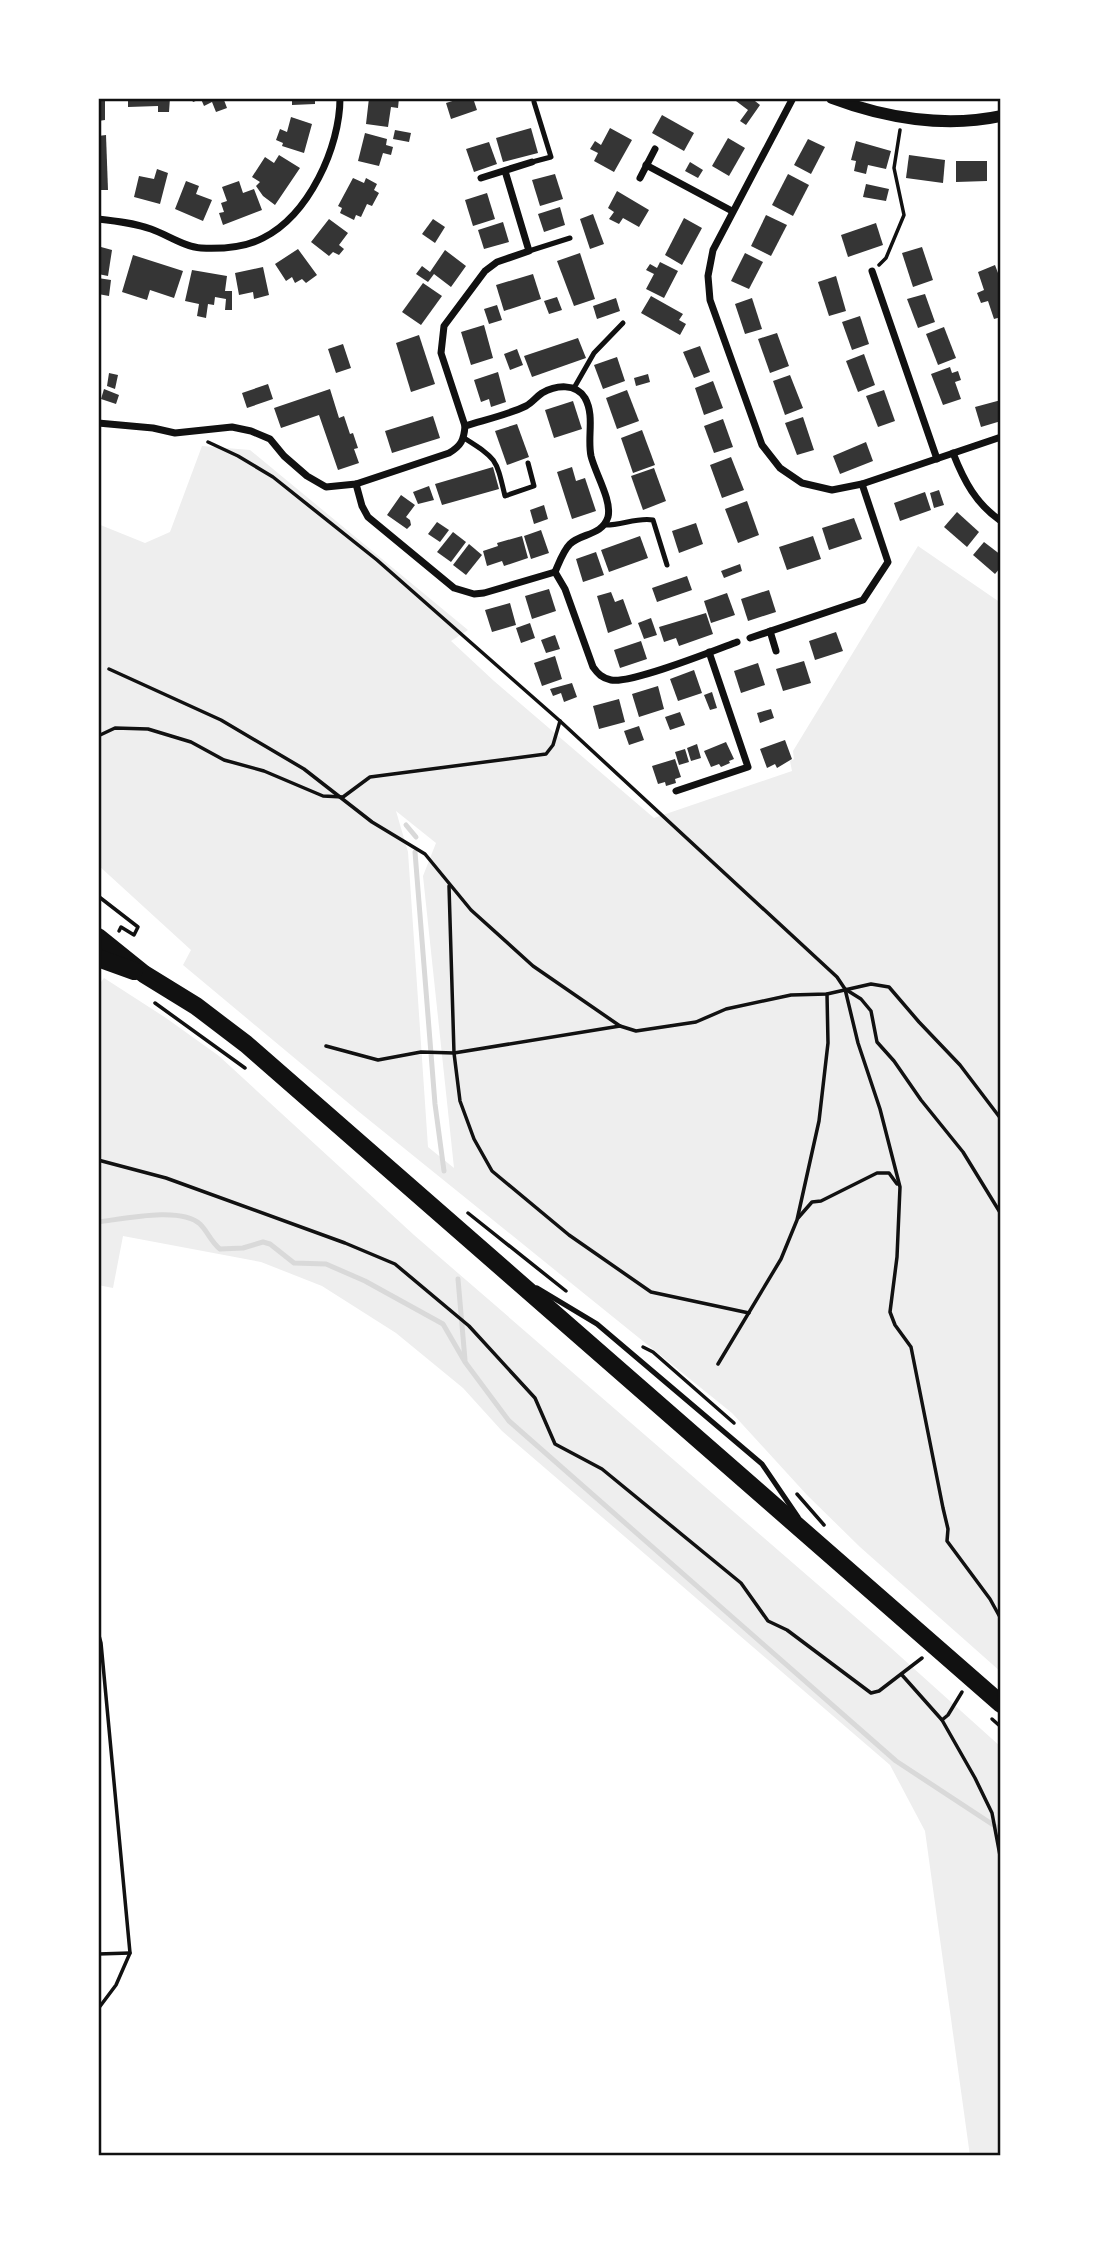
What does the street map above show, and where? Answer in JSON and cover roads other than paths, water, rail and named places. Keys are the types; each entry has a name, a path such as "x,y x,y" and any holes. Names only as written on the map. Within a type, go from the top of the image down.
{"main road":[{"path":"98,937 144,974 195,1006 246,1044 814,1540 993,1709"},
{"path":"98,958 144,974"}],"street":[{"path":"98,219 149,228 197,248 234,248 264,238 290,218 319,179 332,145 340,98"},
{"path":"793,98 713,250 708,276 710,300 762,445 780,468 802,483 832,490 862,484 1001,437"},
{"path":"832,98 880,114 902,118 966,120 1001,116"},
{"path":"640,178 655,149"},
{"path":"481,178 532,162"},
{"path":"646,165 732,211"},
{"path":"98,424 153,428 175,433 232,427 251,431 270,439 284,456 307,476 326,487 356,484 449,453 458,447 464,438 465,426 441,353 444,326 485,271 497,262 529,251 505,171"},
{"path":"872,271 937,459"},
{"path":"356,484 368,517 454,588 474,594 484,593 555,572 568,545 594,533 604,525 608,516 608,505 591,455 590,412 584,397 574,388 562,387 543,393 527,406 465,426"},
{"path":"953,453 965,483 986,511 1001,521"},
{"path":"750,638 863,600 888,562 862,484"},
{"path":"555,572 565,589 593,667 599,675 610,680 622,680 737,642"},
{"path":"770,631 776,651"},
{"path":"676,791 748,767 709,652"}],"lane":[{"path":"532,162 551,157 534,102"},
{"path":"529,251 570,238"},
{"path":"574,388 594,353 623,323"},
{"path":"464,438 498,463 505,495 534,486 528,463"},
{"path":"604,525 653,520 667,565"}],"waterway":[{"path":"406,825 416,837"},
{"path":"415,852 435,1104 444,1171"},
{"path":"98,1222 151,1215 191,1219 200,1224 220,1249 243,1248 263,1242 270,1244 294,1263 326,1264 365,1281 443,1324 465,1362 509,1421 896,1761 1001,1830"},
{"path":"458,1279 465,1360"}]}
